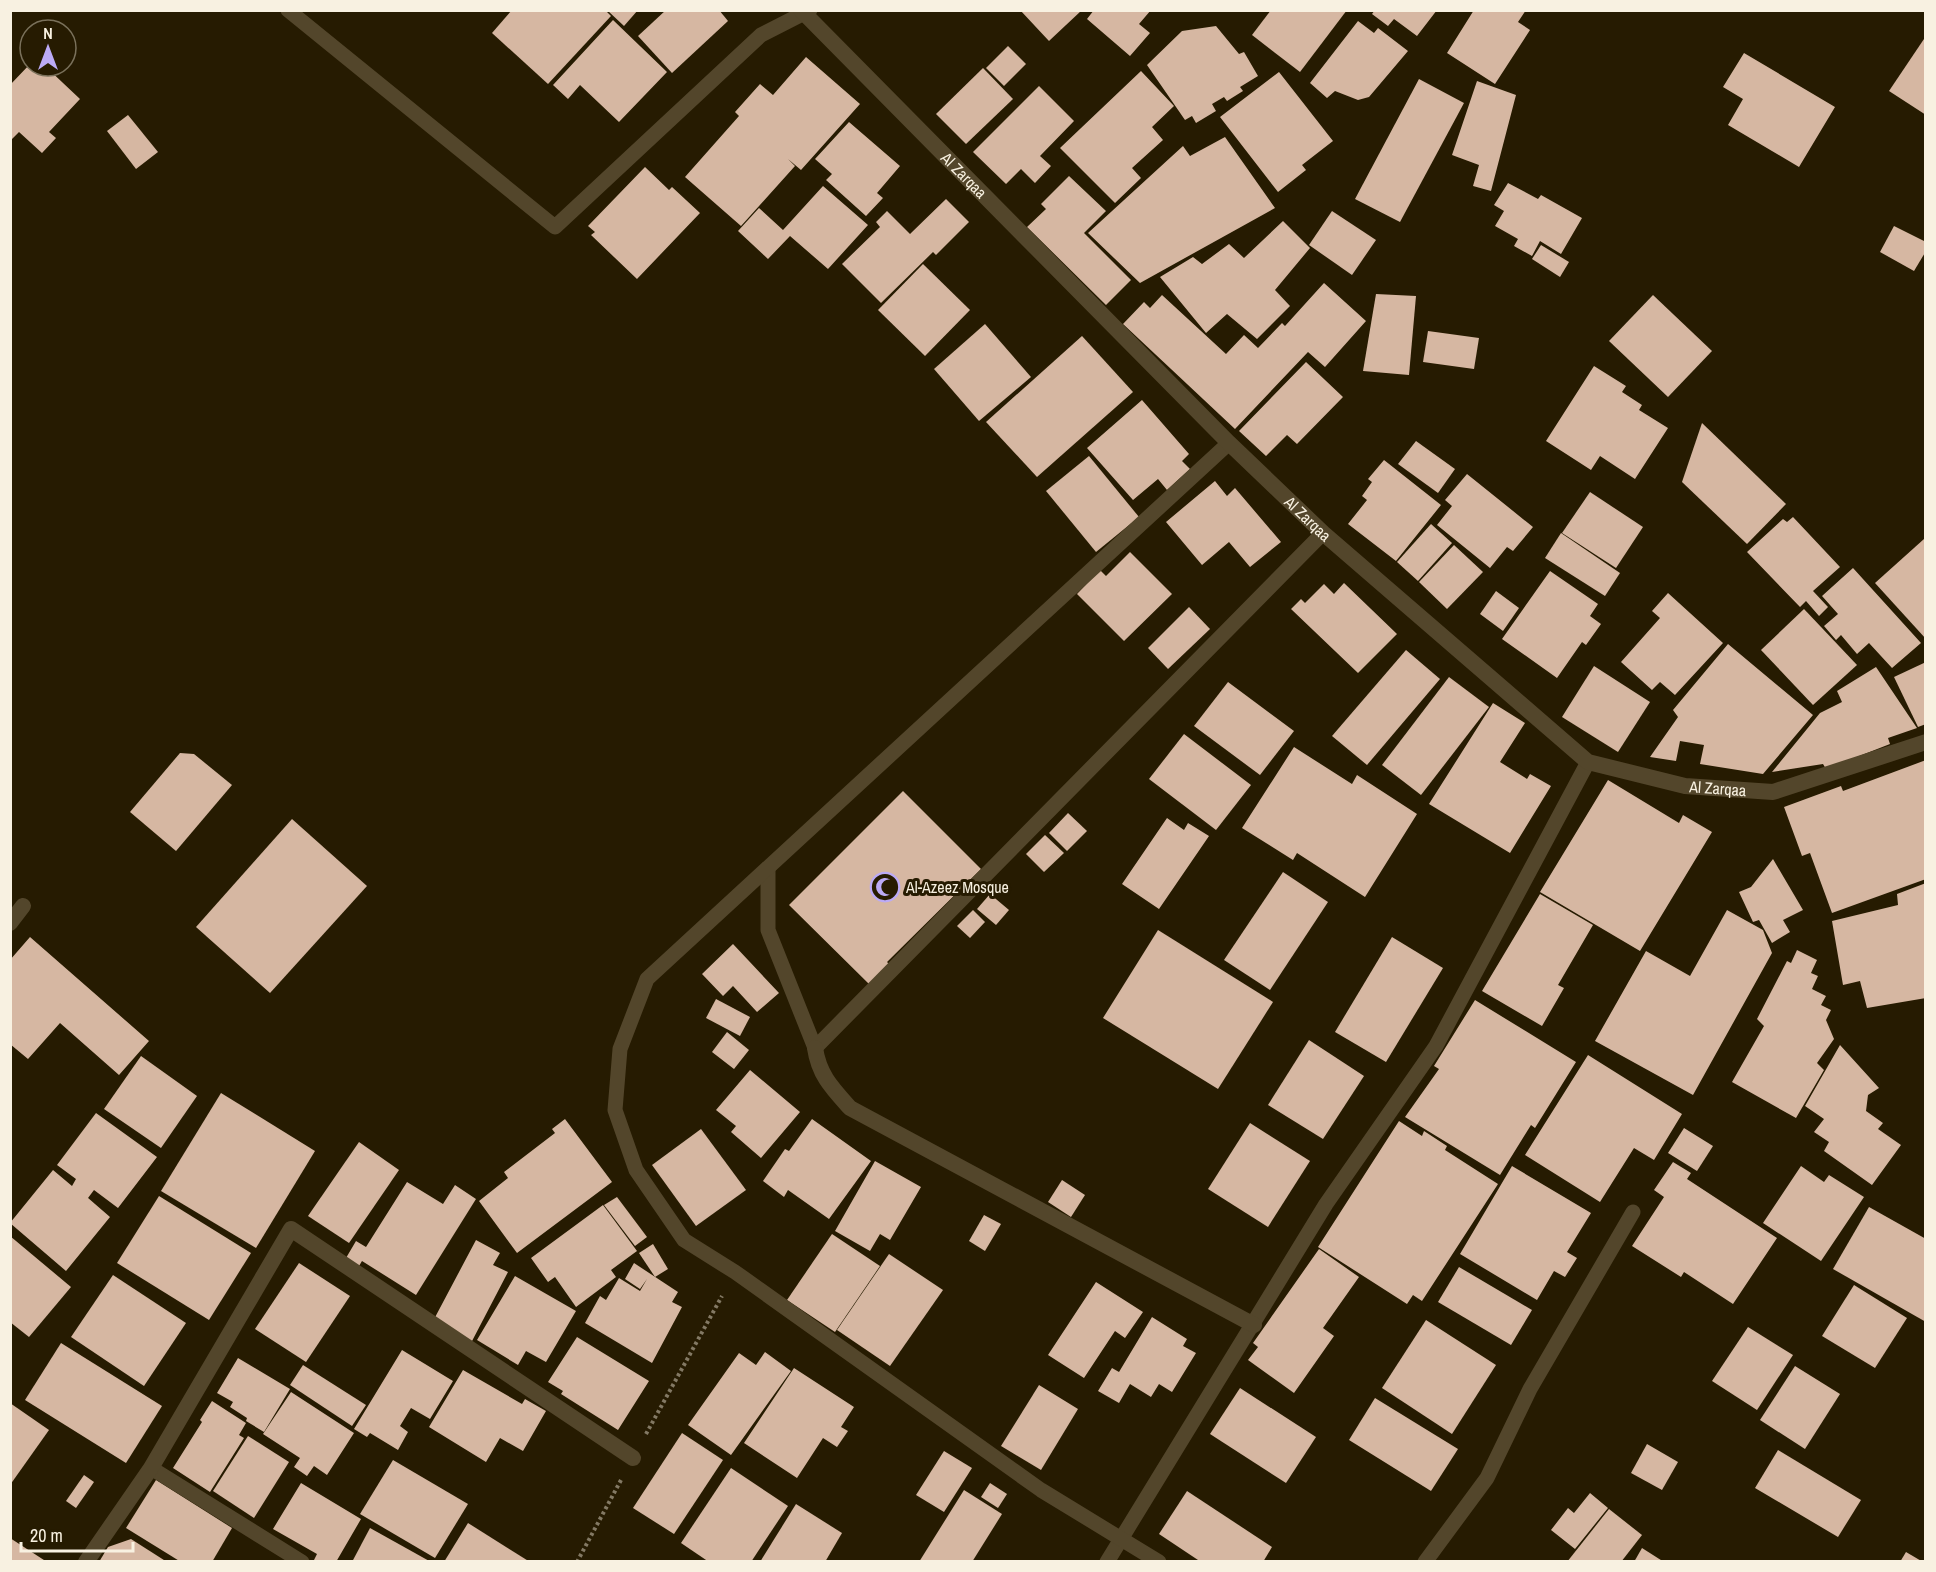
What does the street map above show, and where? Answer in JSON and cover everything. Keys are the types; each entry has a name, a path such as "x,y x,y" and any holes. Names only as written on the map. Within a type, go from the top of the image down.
{"street":[{"name":"Al Zarqaa","path":"806,12 1229,443 1323,533 1588,762 1685,786 1773,792 1926,742"},
{"path":"10,923 23,906"},
{"path":"815,1048 818,1065 825,1081 850,1108 1254,1325"},
{"path":"86,1562 151,1468 291,1229 633,1458"}],"lane":[{"path":"288,10 555,227 761,35 806,12"},
{"path":"1159,1562 1041,1490 735,1272 686,1243 636,1170 615,1110 620,1049 647,979 1229,443"},
{"path":"768,868 768,930 815,1048 1323,533"},
{"path":"1107,1562 1326,1204 1436,1046 1588,762"},
{"path":"1425,1562 1487,1478 1530,1389 1633,1212"},
{"path":"151,1468 302,1562"}],"path":[{"path":"577,1562 735,1272"}],"building":[{"path":"512,10 605,10 611,16 548,84 492,33"},
{"path":"607,10 638,10 624,26"},
{"path":"666,10 719,10 728,21 672,73 638,36"},
{"path":"1020,10 1082,10 1049,41"},
{"path":"1094,10 1151,10 1139,24 1150,33 1130,56 1087,19"},
{"path":"1271,10 1347,10 1300,72 1252,35"},
{"path":"1375,10 1437,10 1417,36 1394,19 1388,26 1372,14"},
{"path":"1474,10 1526,10 1518,22 1530,30 1495,84 1447,53"},
{"path":"613,20 667,72 619,122 580,85 568,99 553,85"},
{"path":"1358,21 1374,33 1378,28 1408,51 1369,97 1358,100 1335,91 1327,98 1310,83"},
{"path":"1216,26 1239,54 1244,52 1258,76 1240,87 1243,91 1227,101 1224,97 1212,104 1216,111 1196,123 1192,116 1185,120 1147,65 1182,31"},
{"path":"1926,36 1926,115 1889,91"},
{"path":"1008,46 1026,64 1004,86 986,68"},
{"path":"1744,53 1835,107 1799,167 1728,125 1743,99 1723,87"},
{"path":"806,57 860,104 801,170 788,159 795,166 741,226 685,177 739,116 735,112 760,84 773,95"},
{"path":"983,68 1013,99 966,144 936,114"},
{"path":"1141,71 1174,106 1152,127 1163,140 1132,168 1141,178 1115,203 1060,148"},
{"path":"1279,72 1333,141 1302,165 1306,170 1278,192 1220,117"},
{"path":"18,77 58,78 80,99 49,132 56,138 42,153 19,132 10,141 10,85"},
{"path":"1419,79 1464,103 1400,222 1355,199"},
{"path":"1477,81 1516,95 1491,191 1473,186 1479,165 1452,155"},
{"path":"1039,86 1074,121 1040,156 1051,166 1035,183 1021,169 1006,184 973,152"},
{"path":"128,115 158,152 136,169 107,131"},
{"path":"849,122 900,166 877,193 883,198 866,216 826,180 832,174 815,159"},
{"path":"1225,137 1275,208 1140,283 1088,233 1183,146 1190,156"},
{"path":"645,167 669,190 672,187 700,213 637,279 591,235 595,232 588,226"},
{"path":"1069,176 1106,211 1084,233 1131,280 1106,305 1027,227 1046,209 1041,204"},
{"path":"1508,183 1538,199 1541,195 1582,218 1561,254 1540,241 1532,256 1514,246 1518,239 1495,226 1504,211 1494,205"},
{"path":"823,186 868,225 828,269 790,236 768,259 738,231 759,208 783,230"},
{"path":"946,199 969,222 936,255 933,252 881,303 842,264 880,227 876,222 887,211 910,234"},
{"path":"1332,211 1376,240 1352,275 1309,245"},
{"path":"1283,221 1310,248 1275,290 1290,306 1257,339 1227,314 1206,333 1160,277 1193,257 1202,264 1229,244 1244,258"},
{"path":"1894,226 1926,242 1926,251 1914,271 1880,252"},
{"path":"1541,245 1569,262 1560,277 1532,259"},
{"path":"923,264 970,310 925,356 878,310"},
{"path":"1324,283 1366,321 1325,367 1308,352 1235,429 1123,324 1144,302 1150,308 1162,295 1226,354 1244,335 1258,348 1282,323 1285,326"},
{"path":"1376,294 1416,296 1409,375 1363,371"},
{"path":"1653,295 1712,351 1668,397 1609,341"},
{"path":"985,324 1031,377 979,421 934,369"},
{"path":"1428,331 1479,338 1474,369 1423,362"},
{"path":"1082,336 1133,392 1037,477 986,422"},
{"path":"1306,362 1343,397 1297,444 1287,435 1266,456 1239,431"},
{"path":"1594,366 1626,386 1622,392 1642,405 1639,410 1668,428 1635,479 1600,456 1591,470 1546,441"},
{"path":"1142,400 1189,454 1182,461 1190,469 1167,490 1158,479 1133,500 1087,448"},
{"path":"1702,423 1786,504 1747,544 1682,482"},
{"path":"1416,441 1455,469 1438,493 1398,464"},
{"path":"1089,456 1139,517 1096,552 1046,491"},
{"path":"1384,460 1441,505 1396,561 1348,524 1367,500 1362,496 1372,482 1368,479"},
{"path":"1467,474 1533,527 1513,551 1507,547 1490,568 1437,525 1452,506 1445,500"},
{"path":"1215,481 1227,496 1235,488 1281,542 1250,567 1229,542 1202,565 1166,522"},
{"path":"1590,492 1643,527 1616,568 1562,533"},
{"path":"1793,517 1840,567 1813,591 1828,607 1819,616 1806,601 1800,607 1747,552 1783,519 1787,522"},
{"path":"1431,524 1452,543 1418,581 1397,562"},
{"path":"1561,533 1620,573 1605,596 1545,558"},
{"path":"1924,539 1926,540 1926,639 1875,583"},
{"path":"1454,545 1483,572 1447,609 1419,582"},
{"path":"1130,552 1172,594 1124,641 1077,594 1100,570 1106,576"},
{"path":"1853,568 1921,643 1892,668 1869,643 1857,654 1841,635 1836,640 1824,626 1838,614 1822,596"},
{"path":"1550,571 1598,604 1590,616 1601,624 1586,645 1582,642 1557,678 1502,639"},
{"path":"1344,583 1397,634 1358,673 1291,609 1301,599 1305,603 1324,584 1334,594"},
{"path":"1496,591 1519,608 1503,631 1480,614"},
{"path":"1668,593 1723,643 1675,695 1660,682 1652,690 1621,662 1660,618 1652,611"},
{"path":"1189,607 1210,629 1168,669 1148,648"},
{"path":"1804,609 1857,665 1813,705 1761,650"},
{"path":"1728,644 1813,715 1763,774 1700,764 1704,745 1680,741 1676,761 1650,757 1678,717 1673,710"},
{"path":"1406,650 1440,679 1367,765 1332,736"},
{"path":"1926,662 1926,724 1918,727 1894,677"},
{"path":"1594,666 1650,702 1618,752 1562,717"},
{"path":"1876,667 1917,728 1888,738 1890,744 1826,769 1823,764 1772,772 1820,713 1842,702 1837,691"},
{"path":"1449,677 1489,707 1421,795 1382,765"},
{"path":"1228,682 1294,731 1260,775 1194,726"},
{"path":"1493,703 1525,723 1500,762 1527,779 1530,774 1551,786 1510,853 1429,804"},
{"path":"1184,734 1251,785 1216,830 1149,779"},
{"path":"1294,747 1352,784 1357,775 1417,814 1365,897 1297,853 1293,860 1242,828"},
{"path":"180,753 194,754 232,785 176,851 130,812"},
{"path":"1926,760 1926,879 1832,913 1810,853 1802,856 1784,807 1841,786 1843,791"},
{"path":"1608,780 1679,823 1683,815 1712,832 1640,951 1540,892"},
{"name":"Al-Azeez Mosque","path":"903,791 981,869 887,962 890,965 870,985 789,905"},
{"path":"1068,813 1087,831 1067,851 1049,833"},
{"path":"1167,818 1184,830 1188,823 1209,836 1159,909 1122,884"},
{"path":"292,819 367,886 270,993 196,927"},
{"path":"1045,835 1064,853 1044,872 1026,854"},
{"path":"1773,859 1803,910 1783,920 1790,932 1772,943 1759,920 1753,922 1739,892 1751,887"},
{"path":"1283,872 1328,902 1270,990 1224,960"},
{"path":"1926,883 1926,998 1867,1008 1860,981 1843,985 1832,921 1898,905 1897,894"},
{"path":"990,894 1009,910 996,925 977,909"},
{"path":"1540,894 1593,925 1558,985 1564,988 1542,1026 1482,991"},
{"path":"973,910 985,922 970,938 957,926"},
{"path":"1727,910 1763,930 1772,953 1693,1095 1595,1041 1646,951 1690,976"},
{"path":"1158,930 1273,1002 1218,1089 1103,1018"},
{"path":"30,937 149,1041 119,1075 60,1023 28,1059 10,1044 10,960"},
{"path":"1392,937 1443,968 1386,1062 1335,1032"},
{"path":"733,944 779,993 757,1012 733,986 723,996 702,974"},
{"path":"1797,950 1817,960 1811,973 1818,976 1812,989 1826,996 1821,1005 1831,1010 1826,1020 1834,1039 1817,1063 1824,1070 1796,1118 1732,1082 1764,1026 1757,1019 1787,961 1791,963"},
{"path":"716,999 750,1017 740,1036 706,1018"},
{"path":"1475,1000 1576,1062 1535,1128 1531,1125 1500,1175 1405,1117 1439,1069 1434,1066"},
{"path":"727,1032 749,1050 734,1069 712,1052"},
{"path":"1309,1040 1364,1076 1323,1139 1268,1105"},
{"path":"1840,1045 1879,1088 1868,1095 1866,1111 1883,1123 1878,1129 1901,1145 1872,1185 1824,1151 1829,1142 1814,1132 1824,1119 1805,1106"},
{"path":"1588,1055 1682,1114 1654,1160 1634,1148 1600,1202 1525,1155"},
{"path":"141,1056 197,1096 161,1148 104,1109"},
{"path":"750,1070 800,1112 761,1158 731,1132 736,1126 716,1110"},
{"path":"221,1093 315,1151 256,1248 161,1191"},
{"path":"96,1113 157,1157 118,1208 94,1190 88,1198 110,1217 66,1271 10,1223 53,1170 72,1186 76,1179 57,1165"},
{"path":"565,1119 612,1182 517,1253 479,1201 508,1178 504,1172 555,1133 552,1129"},
{"path":"812,1119 871,1161 829,1219 788,1190 784,1197 763,1181 785,1149 789,1151"},
{"path":"1399,1121 1422,1136 1424,1131 1447,1146 1445,1150 1498,1184 1422,1301 1413,1295 1407,1304 1318,1247"},
{"path":"1250,1123 1310,1161 1268,1227 1208,1189"},
{"path":"1684,1128 1713,1146 1697,1171 1668,1153"},
{"path":"701,1129 746,1190 696,1226 652,1165"},
{"path":"359,1142 399,1170 349,1243 308,1216"},
{"path":"875,1161 921,1187 890,1240 880,1234 870,1251 835,1231"},
{"path":"1673,1162 1691,1173 1687,1179 1777,1238 1733,1304 1684,1272 1681,1277 1632,1246 1664,1197 1654,1190"},
{"path":"1512,1166 1591,1213 1567,1252 1577,1258 1565,1277 1554,1271 1537,1300 1460,1254"},
{"path":"1801,1166 1824,1182 1829,1175 1864,1197 1821,1261 1763,1223"},
{"path":"1062,1180 1085,1195 1071,1217 1048,1202"},
{"path":"407,1182 443,1204 455,1185 476,1199 416,1295 362,1261 359,1266 346,1258 356,1241 366,1247"},
{"path":"159,1196 251,1253 209,1320 117,1263"},
{"path":"617,1197 647,1237 635,1246 604,1205"},
{"path":"603,1205 637,1251 611,1270 616,1277 576,1307 555,1277 548,1282 531,1258"},
{"path":"1869,1207 1926,1239 1926,1322 1833,1269"},
{"path":"984,1215 1001,1224 985,1251 969,1241"},
{"path":"832,1234 880,1266 835,1332 787,1300"},
{"path":"10,1236 71,1287 29,1337 10,1322"},
{"path":"476,1240 500,1253 493,1265 508,1272 471,1343 432,1323"},
{"path":"653,1244 668,1269 655,1277 639,1253"},
{"path":"1319,1249 1359,1277 1323,1328 1334,1336 1294,1393 1248,1360 1258,1347 1253,1343"},
{"path":"889,1254 943,1290 890,1366 837,1330"},
{"path":"299,1263 350,1296 306,1362 255,1329"},
{"path":"634,1263 678,1292 672,1302 682,1307 652,1363 585,1323 600,1296 606,1300 619,1278 640,1291 647,1279 640,1289 625,1279"},
{"path":"1459,1267 1532,1310 1511,1345 1438,1302"},
{"path":"113,1275 186,1323 144,1386 71,1337"},
{"path":"515,1276 576,1311 546,1362 526,1351 518,1365 477,1340"},
{"path":"1096,1282 1143,1312 1125,1338 1115,1331 1084,1378 1048,1355"},
{"path":"1854,1285 1907,1318 1875,1368 1822,1336"},
{"path":"1152,1317 1187,1339 1183,1346 1196,1353 1172,1392 1159,1384 1151,1397 1130,1384 1119,1403 1098,1391 1112,1368 1119,1372"},
{"path":"1426,1320 1496,1365 1452,1434 1382,1388"},
{"path":"1748,1327 1793,1355 1757,1410 1712,1381"},
{"path":"577,1337 649,1381 618,1430 561,1394 563,1391 548,1382"},
{"path":"61,1343 162,1406 126,1463 25,1400"},
{"path":"402,1350 453,1381 430,1419 411,1408 400,1426 408,1432 398,1450 370,1433 367,1437 354,1429"},
{"path":"765,1352 791,1371 731,1455 688,1425 739,1353 756,1365"},
{"path":"238,1358 290,1389 264,1432 246,1421 247,1418 230,1407 233,1402 217,1393"},
{"path":"303,1365 366,1405 352,1426 290,1385"},
{"path":"1795,1366 1840,1394 1805,1449 1760,1420"},
{"path":"794,1368 854,1407 841,1427 848,1431 837,1447 823,1438 797,1478 744,1443"},
{"path":"463,1370 522,1404 525,1399 546,1411 523,1451 500,1438 486,1462 429,1427"},
{"path":"1039,1385 1078,1409 1041,1470 1001,1446"},
{"path":"1240,1388 1316,1437 1286,1483 1210,1434"},
{"path":"291,1392 354,1433 327,1475 314,1466 307,1476 294,1467 300,1458 263,1434"},
{"path":"1375,1398 1458,1449 1431,1491 1349,1440"},
{"path":"212,1401 246,1423 239,1435 244,1438 210,1492 173,1468 202,1422 200,1420"},
{"path":"10,1403 49,1430 10,1485"},
{"path":"682,1433 723,1460 674,1534 633,1508"},
{"path":"248,1436 289,1462 254,1518 213,1491"},
{"path":"1647,1444 1678,1462 1662,1490 1631,1473"},
{"path":"1778,1450 1861,1500 1838,1537 1755,1488"},
{"path":"944,1451 972,1468 944,1512 916,1495"},
{"path":"393,1460 468,1504 435,1558 360,1514"},
{"path":"731,1468 788,1506 751,1562 709,1562 681,1543"},
{"path":"84,1475 94,1482 76,1508 66,1501"},
{"path":"156,1480 232,1528 212,1562 181,1562 126,1528"},
{"path":"301,1483 361,1519 336,1562 313,1562 317,1554 273,1529"},
{"path":"990,1483 1007,1494 998,1508 981,1497"},
{"path":"964,1490 1002,1514 972,1562 919,1562"},
{"path":"1187,1491 1272,1547 1263,1562 1201,1562 1159,1534"},
{"path":"1590,1493 1608,1508 1575,1549 1551,1530 1568,1508 1574,1513"},
{"path":"796,1504 842,1533 825,1562 760,1562"},
{"path":"1609,1509 1642,1535 1621,1562 1567,1562"},
{"path":"468,1523 530,1562 444,1562"},
{"path":"370,1528 431,1562 352,1562"},
{"path":"10,1538 47,1562 10,1562"},
{"path":"131,1539 167,1562 99,1562 108,1547"},
{"path":"1642,1548 1664,1562 1634,1562"},
{"path":"1906,1552 1923,1562 1900,1562"}],"place":[{"name":"Al-Azeez Mosque","path":"885,887"}]}
